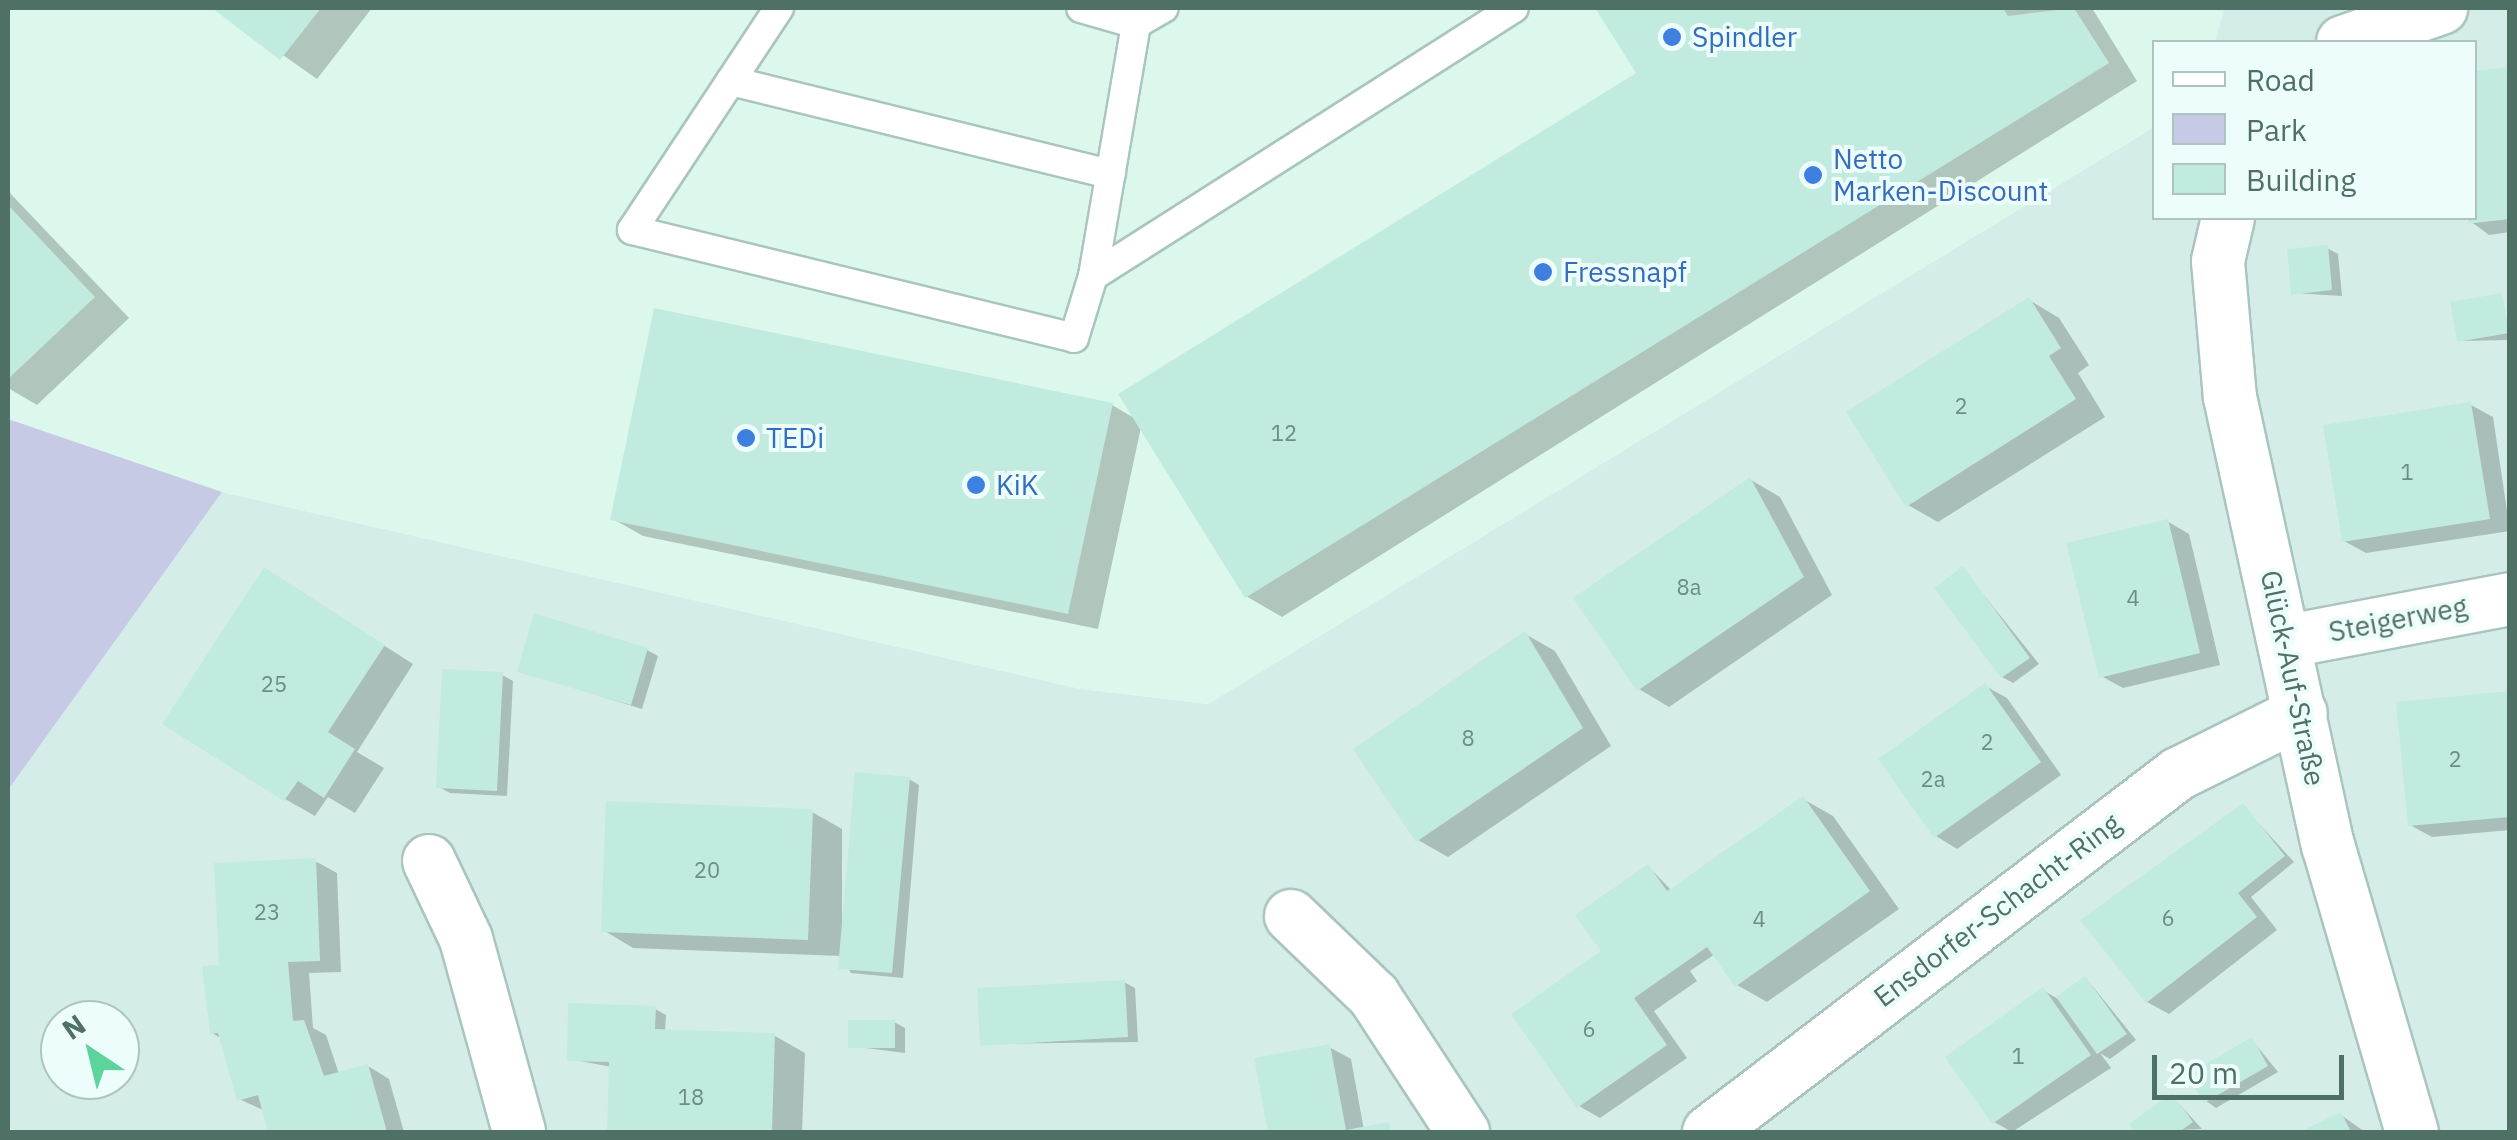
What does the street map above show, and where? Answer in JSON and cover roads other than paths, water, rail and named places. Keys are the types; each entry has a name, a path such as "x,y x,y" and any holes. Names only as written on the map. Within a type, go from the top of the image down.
{"street":[{"path":"2322,8 2339,40"},
{"path":"2346,40 2442,8"},
{"name":"Glück-Auf-Straße","path":"2228,220 2220,330 2342,897 2412,1132"},
{"name":"Steigerweg","path":"2288,642 2510,599"},
{"name":"Ensdorfer-Schacht-Ring","path":"1708,1132 2178,774 2301,713"},
{"path":"429,861 466,939 520,1132"},
{"path":"1291,916 1374,996 1463,1132"}],"lane":[{"path":"779,8 632,230 1074,338 1093,276 1138,16"},
{"path":"1080,8 1138,16 1164,8"},
{"path":"1093,276 1514,8"},
{"path":"730,82 1112,174"}],"place":[{"name":"Spindler","path":"1672,37"},
{"name":"Netto Marken-Discount","path":"1813,175"},
{"name":"Fressnapf","path":"1543,272"},
{"name":"TEDi","path":"746,438"},
{"name":"KiK","path":"976,485"}]}
